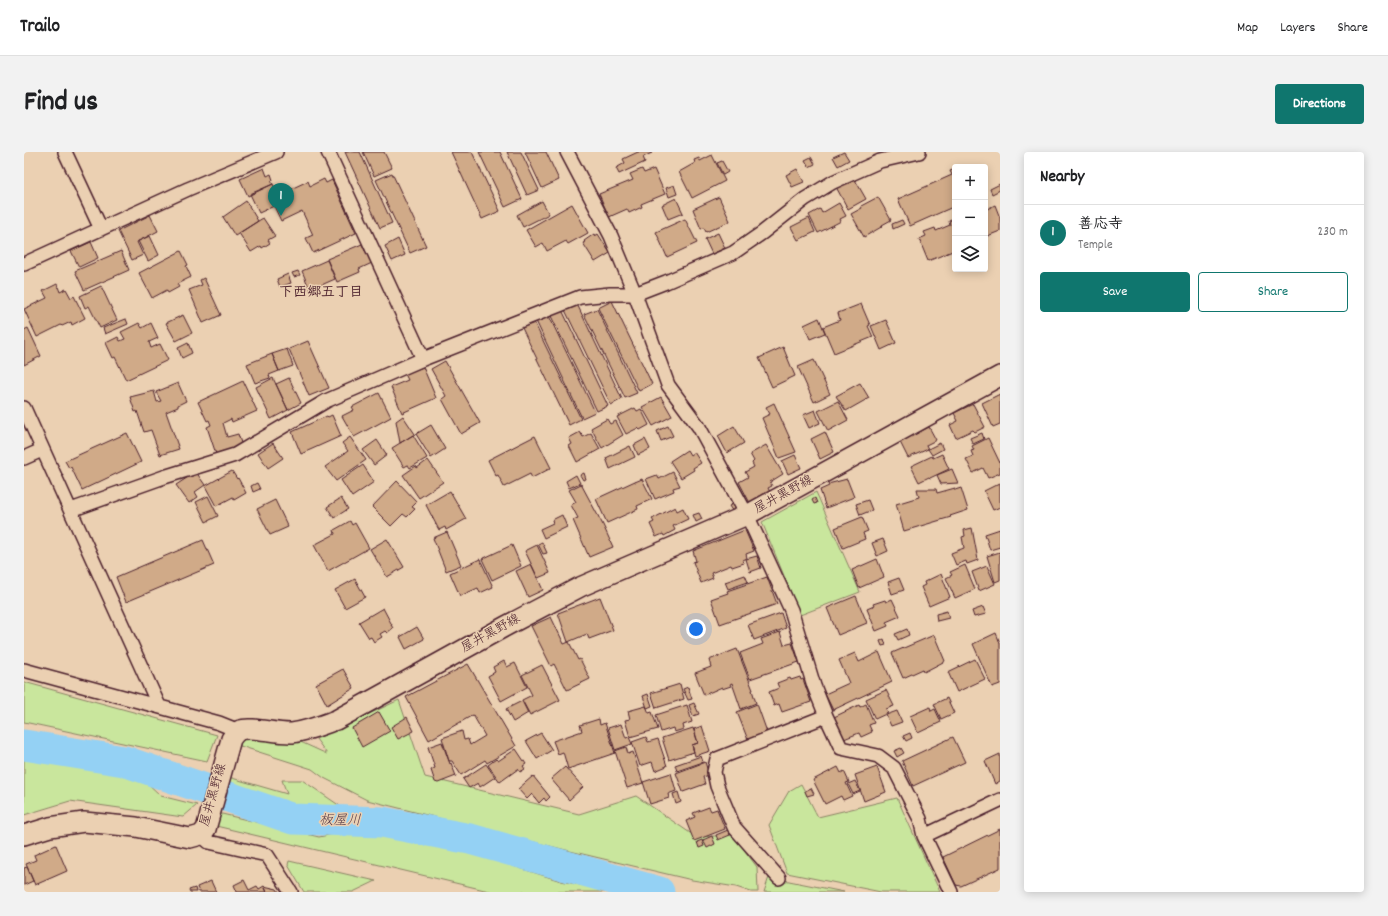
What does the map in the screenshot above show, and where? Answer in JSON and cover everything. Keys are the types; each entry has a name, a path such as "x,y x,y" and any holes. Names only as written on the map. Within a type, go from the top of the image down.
{"main road":[{"name":"屋井黒野線","path":"24,835 50,827 84,822 136,826 190,838 204,832 235,735 250,728 270,732 291,733 312,729 336,720 580,587 747,515 1000,376"}],"street":[{"path":"65,152 101,229"},
{"path":"24,264 188,189 276,152"},
{"path":"328,152 423,359"},
{"path":"568,152 611,236 635,294 668,385 699,427 747,515 791,610 814,686 841,748 878,756 894,768 920,820 924,836 951,892"},
{"path":"71,510 164,477 234,455 326,401 423,359 580,297 610,294 635,294 733,253 762,234 805,199 833,182 880,161 919,152"},
{"path":"24,408 159,706"},
{"path":"24,458 42,450"},
{"path":"24,670 219,722 235,735"},
{"path":"779,878 734,827 717,786 714,772 717,759 826,716"},
{"path":"924,836 1000,800"},
{"path":"204,832 209,842 267,855 291,892"}],"green space":[{"path":"816,492 860,592 800,615 762,522"},
{"path":"24,682 217,735 207,761 24,722"},
{"path":"399,700 425,777 579,814 636,796 696,837 733,835 757,867 758,892 751,892 736,887 692,880 367,800 324,778 312,769 234,744 237,733 270,728 327,754 316,739"},
{"path":"24,750 124,761 161,796 197,805 183,817 70,801 24,815"},
{"path":"225,776 287,794 282,780 302,780 343,808 341,821 293,819 247,797"},
{"path":"801,784 818,817 897,798 940,892 881,892 787,873 769,825 789,791"},
{"path":"215,814 222,814 319,837 334,834 354,827 400,825 471,853 561,881 614,892 493,892 216,826"},
{"path":"289,861 376,881 353,892 304,892 288,865"},
{"path":"769,877 844,892 764,892"}],"building":[{"path":"345,152 360,152 392,223 380,228"},
{"path":"363,152 384,152 392,168 374,176"},
{"path":"451,152 472,152 500,211 482,219"},
{"path":"479,152 500,152 522,199 505,207"},
{"path":"507,152 521,152 539,190 527,195"},
{"path":"525,152 546,152 559,180 542,188"},
{"path":"638,152 652,153 643,157 645,162 619,174 616,168 625,163 623,159"},
{"path":"844,152 849,160 838,166 833,157"},
{"path":"712,155 725,181 692,198 679,172 695,163 694,160 699,158 700,161"},
{"path":"811,157 815,164 809,167 805,160"},
{"path":"722,161 728,172 723,175 717,163"},
{"path":"264,168 267,176 271,174 273,180 271,181 273,184 248,196 240,179"},
{"path":"642,169 644,173 654,169 665,194 641,204 642,207 629,213 627,209 609,217 599,194 633,180 630,174"},
{"path":"797,169 804,182 792,187 786,175"},
{"path":"392,173 426,246 410,253 376,180"},
{"path":"952,175 952,207 910,226 898,199"},
{"path":"854,178 866,199 848,209 836,187"},
{"path":"324,179 326,183 332,180 356,233 313,253 306,238 313,235 302,211 281,221 274,206 259,213 250,194 273,184 278,195 308,181 310,186"},
{"path":"1000,184 1000,190 992,194 990,189"},
{"path":"674,185 677,194 669,197 666,188"},
{"path":"719,197 730,221 706,232 704,228 701,229 693,209"},
{"path":"878,197 891,220 864,237 851,214 862,208 861,206"},
{"path":"676,198 683,213 668,219 662,205"},
{"path":"246,201 258,221 235,236 223,217"},
{"path":"542,201 549,214 523,227 517,215"},
{"path":"839,203 846,216 840,219 841,221 818,233 809,215 820,209 822,213"},
{"path":"572,204 588,233 568,244 566,241 547,251 543,243 536,247 526,230"},
{"path":"995,205 1000,218 1000,231 988,236 988,208"},
{"path":"150,215 158,231 137,242 143,255 132,260 118,231"},
{"path":"263,218 275,236 268,240 270,243 251,252 239,233"},
{"path":"809,218 815,232 798,240 791,227"},
{"path":"685,219 697,243 667,257 656,232"},
{"path":"902,220 904,224 893,229 892,224"},
{"path":"952,220 952,251 928,261 919,239 926,236 924,232 935,228 936,231 950,225 949,221"},
{"path":"718,233 725,248 712,254 705,239"},
{"path":"594,234 595,236 598,234 610,253 595,262 583,243"},
{"path":"150,236 159,255 148,261 138,241"},
{"path":"398,239 405,255 392,261 385,246"},
{"path":"91,242 98,258 79,267 71,251"},
{"path":"362,244 372,263 359,269 360,272 337,282 327,259"},
{"path":"121,251 129,270 84,290 75,271"},
{"path":"181,251 188,265 186,266 191,277 177,284 179,287 168,293 167,290 152,298 139,273"},
{"path":"327,260 335,279 310,290 302,271"},
{"path":"298,271 300,275 294,277 292,273"},
{"path":"288,274 291,283 280,287 277,279"},
{"path":"204,278 221,315 203,323 189,290 202,285 200,280"},
{"path":"57,284 60,292 66,289 71,298 74,296 85,318 72,325 71,322 62,326 61,325 37,337 24,309 47,298 43,291"},
{"path":"101,286 117,320 100,328 89,306 85,308 80,296"},
{"path":"612,301 652,384 639,391 598,308"},
{"path":"577,304 622,399 611,405 565,310"},
{"path":"861,304 870,325 868,326 873,337 834,353 823,327 840,320 838,313"},
{"path":"597,309 637,393 625,398 584,314"},
{"path":"562,310 608,406 597,411 551,316"},
{"path":"183,315 192,333 176,341 166,323"},
{"path":"549,316 595,412 582,418 536,321"},
{"path":"819,318 825,333 810,339 804,325"},
{"path":"126,319 128,324 105,334 103,328"},
{"path":"886,320 896,343 881,350 871,326"},
{"path":"534,322 581,419 569,425 522,328"},
{"path":"139,323 142,328 151,323 158,338 149,342 151,348 160,344 168,360 126,380 115,357 113,358 106,343 118,337 120,341 125,339 121,332"},
{"path":"28,328 41,356 24,365 24,330"},
{"path":"308,341 329,388 309,396 289,349"},
{"path":"188,343 192,353 182,358 178,348"},
{"path":"783,347 795,376 772,387 759,358"},
{"path":"287,349 293,366 279,371 272,354"},
{"path":"272,354 279,371 269,375 270,378 255,383 247,364"},
{"path":"814,360 830,394 814,402 798,367"},
{"path":"445,361 480,423 461,434 442,399 446,396 431,369"},
{"path":"423,367 436,398 402,413 391,387 408,380 405,374"},
{"path":"273,378 288,410 271,419 256,387"},
{"path":"289,378 301,403 288,410 276,384"},
{"path":"243,381 257,411 232,422 231,419 223,423 227,437 238,434 242,446 216,454 207,427 211,425 209,420 207,421 198,402"},
{"path":"178,383 186,401 178,405 178,407 166,412 179,449 160,455 151,430 144,432 137,411 135,412 130,397 154,391 157,402 161,401 156,392"},
{"path":"860,383 869,398 846,411 836,396"},
{"path":"379,393 391,417 354,437 342,416 354,410 352,407"},
{"path":"1000,394 1000,424 993,427 982,403"},
{"path":"661,397 672,416 653,426 642,407"},
{"path":"838,401 848,420 828,431 818,411"},
{"path":"774,403 796,452 779,458 762,418 770,414 766,407"},
{"path":"973,404 985,427 975,432 973,430 956,438 950,425 958,421 954,413"},
{"path":"635,408 637,411 641,409 649,425 640,430 638,428 626,434 617,417"},
{"path":"815,410 820,423 809,428 803,415"},
{"path":"332,415 341,436 301,454 292,432"},
{"path":"403,416 415,434 400,443 396,421"},
{"path":"607,419 610,424 616,421 623,435 602,448 591,428"},
{"path":"431,425 445,449 431,458 416,434"},
{"path":"668,426 673,436 661,441 657,431"},
{"path":"734,426 744,443 727,453 718,436"},
{"path":"929,427 936,440 926,445 928,449 908,458 900,442"},
{"path":"580,432 583,437 591,433 600,449 577,462 569,446 572,444 569,438"},
{"path":"825,432 834,452 820,459 811,439"},
{"path":"127,433 141,462 82,490 71,467 69,468 65,461"},
{"path":"982,433 984,439 973,444 970,438"},
{"path":"413,435 427,458 410,468 408,465 404,467 392,448"},
{"path":"535,436 551,468 532,478 530,474 504,487 498,475 496,476 488,460"},
{"path":"350,437 366,460 336,481 325,467 348,451 342,443"},
{"path":"988,438 1000,463 1000,473 988,478 983,468 973,473 966,459 973,456 971,451 974,450 972,446"},
{"path":"645,439 650,449 638,455 634,445"},
{"path":"377,440 387,455 374,465 363,450"},
{"path":"273,443 283,458 268,468 258,453"},
{"path":"940,443 943,449 932,455 928,449"},
{"path":"766,445 783,474 770,482 772,486 768,488 770,492 750,503 739,482 748,477 745,472 754,467 752,463 754,461 750,454"},
{"path":"630,446 635,457 610,469 606,458"},
{"path":"687,450 690,455 694,452 701,463 693,468 694,470 681,478 670,461"},
{"path":"942,454 949,469 919,482 911,466 932,456 933,458"},
{"path":"795,455 801,468 788,474 782,461"},
{"path":"428,460 443,482 419,498 403,475 416,466 417,468"},
{"path":"363,465 374,482 352,497 341,480"},
{"path":"952,469 958,483 941,484 937,475"},
{"path":"232,471 237,479 238,478 246,493 234,500 233,497 216,506 205,486"},
{"path":"196,472 205,485 195,492 198,497 189,503 176,485"},
{"path":"673,472 680,486 673,488 674,491 655,499 646,479 657,475 659,479"},
{"path":"584,473 586,479 583,480 580,475"},
{"path":"576,475 580,483 569,488 566,481"},
{"path":"642,479 652,499 637,506 638,509 607,523 596,499"},
{"path":"847,479 854,497 826,508 820,490 829,486 828,484"},
{"path":"397,481 417,502 412,507 415,509 407,517 403,514 391,526 372,507"},
{"path":"257,483 260,489 253,492 251,486"},
{"path":"1000,483 1000,507 993,510 984,491"},
{"path":"581,484 613,547 589,557 573,520 578,518 571,505 576,502 569,490"},
{"path":"955,488 955,490 961,488 968,510 950,516 951,517 904,531 896,504 919,497 917,489 936,489 937,493"},
{"path":"450,491 466,519 446,530 445,527 439,530 426,505"},
{"path":"208,496 218,516 206,522 196,502"},
{"path":"341,498 348,509 334,518 327,507"},
{"path":"815,498 817,503 814,504 812,500"},
{"path":"275,500 288,527 270,535 257,509"},
{"path":"868,500 872,510 860,515 856,504"},
{"path":"736,502 739,509 733,512 729,506"},
{"path":"675,507 677,511 683,508 688,519 673,526 675,530 664,536 663,534 656,537 650,524 654,522 652,519"},
{"path":"699,513 702,519 696,522 693,515"},
{"path":"562,515 567,527 544,538 540,529 553,523 552,520"},
{"path":"862,517 868,531 863,533 865,539 843,548 835,528"},
{"path":"350,521 352,525 355,523 369,548 328,571 314,545 335,534 334,530"},
{"path":"972,528 978,560 967,564 966,561 956,565 951,553 964,548 962,537 965,536 964,530"},
{"path":"1000,529 1000,547 990,550 985,534"},
{"path":"745,530 754,551 746,554 747,558 743,560 744,563 732,567 731,565 711,573 713,578 701,583 693,562 696,561 693,551"},
{"path":"447,532 461,565 446,571 433,538"},
{"path":"387,539 404,567 387,577 370,549"},
{"path":"883,539 888,551 877,556 872,543"},
{"path":"203,540 214,565 126,602 116,577"},
{"path":"542,542 547,553 543,554 538,544"},
{"path":"512,545 521,566 492,580 482,559"},
{"path":"537,545 550,573 538,578 525,551"},
{"path":"1000,552 1000,580 995,582 987,556"},
{"path":"757,556 761,568 750,572 746,559"},
{"path":"480,559 493,587 480,593 478,588 460,596 450,573"},
{"path":"877,559 884,577 859,588 852,570"},
{"path":"531,564 543,590 528,597 516,571"},
{"path":"965,565 975,589 955,598 946,578 952,575 950,572"},
{"path":"987,566 995,584 979,591 972,572"},
{"path":"941,574 950,597 929,606 921,587 925,585 924,582"},
{"path":"745,575 748,582 728,589 725,582"},
{"path":"767,577 777,604 720,624 711,599 728,593 727,591"},
{"path":"899,578 904,590 892,594 888,582"},
{"path":"355,579 365,597 345,608 335,590"},
{"path":"856,596 867,623 838,635 827,608"},
{"path":"600,597 613,630 589,639 587,634 568,642 558,613"},
{"path":"892,599 900,616 886,622 888,626 876,631 867,609 874,606 873,604 885,600 886,602"},
{"path":"983,607 986,614 974,617 972,611"},
{"path":"383,608 393,628 387,633 385,631 380,634 382,637 374,642 371,637 369,638 359,622"},
{"path":"947,611 949,618 937,621 936,614"},
{"path":"781,613 786,628 754,640 748,625"},
{"path":"551,617 564,644 569,642 590,679 567,690 554,664 551,666 531,626"},
{"path":"417,627 424,639 406,649 400,637"},
{"path":"907,629 909,635 898,640 895,634"},
{"path":"780,632 784,645 792,643 799,662 750,679 740,653 763,644 761,639"},
{"path":"996,633 1000,643 1000,684 992,687 973,644"},
{"path":"934,635 945,661 924,672 923,669 903,678 892,653"},
{"path":"884,639 886,645 882,646 880,641"},
{"path":"737,649 753,690 756,703 741,709 732,683 730,684 731,686 722,689 722,687 704,695 695,673 711,667 709,660"},
{"path":"879,652 892,682 833,710 825,694 849,683 839,660 855,653 859,662"},
{"path":"975,659 985,679 957,692 948,672"},
{"path":"504,661 507,667 515,663 527,687 501,701 488,676 495,672 493,667"},
{"path":"468,664 516,746 487,763 485,760 461,775 452,761 449,761 442,738 462,731 464,740 468,739 470,745 485,736 473,715 429,740 406,697"},
{"path":"542,665 560,700 530,715 522,700 532,695 522,675"},
{"path":"343,669 354,688 327,705 316,684"},
{"path":"800,677 801,680 803,679 811,702 782,712 779,704 774,706 769,692 779,688 777,683 790,678 791,680"},
{"path":"680,684 684,699 656,708 651,693"},
{"path":"688,687 692,699 688,700 683,689"},
{"path":"886,690 894,706 886,709 888,713 875,719 866,699"},
{"path":"648,694 652,706 647,708 643,696"},
{"path":"947,698 954,713 941,719 934,704"},
{"path":"522,701 528,713 513,722 506,709"},
{"path":"694,703 699,714 693,716 689,705"},
{"path":"757,704 767,732 748,740 737,712"},
{"path":"866,704 874,723 869,725 872,732 861,737 859,733 844,739 834,717 859,705 860,707"},
{"path":"687,705 692,722 683,725 684,729 674,732 673,728 661,732 656,715"},
{"path":"646,706 649,713 652,712 658,729 630,737 625,720 630,719 628,711"},
{"path":"930,707 931,711 935,709 941,722 918,733 910,716"},
{"path":"897,711 902,722 891,726 886,715"},
{"path":"379,712 390,731 362,747 352,728"},
{"path":"407,717 414,731 398,739 391,727"},
{"path":"599,719 600,725 605,723 615,753 568,769 563,752 558,754 553,741 582,731 580,725"},
{"path":"621,724 626,738 629,737 632,744 615,750 608,728"},
{"path":"702,726 710,751 695,756 692,745 698,743 694,729"},
{"path":"693,728 698,743 692,745 694,752 669,760 662,738"},
{"path":"541,733 552,750 537,759 526,741"},
{"path":"910,733 912,738 906,741 903,736"},
{"path":"646,737 648,742 658,739 667,766 655,771 652,762 640,766 632,742"},
{"path":"953,737 965,762 913,786 902,761"},
{"path":"442,742 456,776 438,783 435,782 431,770 435,768 428,747"},
{"path":"626,747 628,754 633,752 643,783 627,788 615,751"},
{"path":"901,748 904,753 897,757 894,751"},
{"path":"516,749 526,764 523,766 525,769 520,772 518,769 500,782 488,765 496,759 498,761"},
{"path":"1000,754 1000,781 995,784 985,761"},
{"path":"701,756 703,762 677,771 675,765"},
{"path":"705,762 709,775 703,777 705,784 683,792 676,773"},
{"path":"486,764 495,777 480,787 478,783 469,788 463,779"},
{"path":"565,767 583,787 569,800 551,779"},
{"path":"838,767 841,773 844,771 849,782 846,783 852,796 843,800 841,796 825,804 813,780"},
{"path":"877,767 886,792 864,801 855,775"},
{"path":"671,773 676,791 668,794 669,798 650,804 643,782"},
{"path":"533,776 550,797 546,801 544,798 539,803 532,794 527,799 518,789"},
{"path":"855,781 860,791 853,794 848,784"},
{"path":"811,788 814,794 807,796 805,791"},
{"path":"678,792 681,802 676,804 673,794"},
{"path":"709,807 711,811 717,809 725,829 694,841 686,821 695,817 693,813"},
{"path":"1000,829 1000,868 961,886 956,885 943,857"},
{"path":"728,830 730,835 718,840 716,835"},
{"path":"712,836 715,844 707,848 703,840"},
{"path":"702,840 704,846 699,848 697,842"},
{"path":"56,845 67,871 35,885 26,864 36,860 34,855"},
{"path":"27,867 33,881 24,885 24,868"},
{"path":"244,880 249,890 257,886 259,889 264,886 267,892 237,892 234,885"},
{"path":"211,881 216,892 199,892 197,887"},
{"path":"264,886 277,889 279,892 267,892"},
{"path":"195,888 196,892 190,892 189,890"}],"waterway":[{"name":"板屋川","path":"24,745 124,761 293,819 382,822 470,839 659,892"}],"place":[{"name":"善応寺","path":"281,216"}],"district":[{"name":"下西郷五丁目","path":"321,293"}]}
